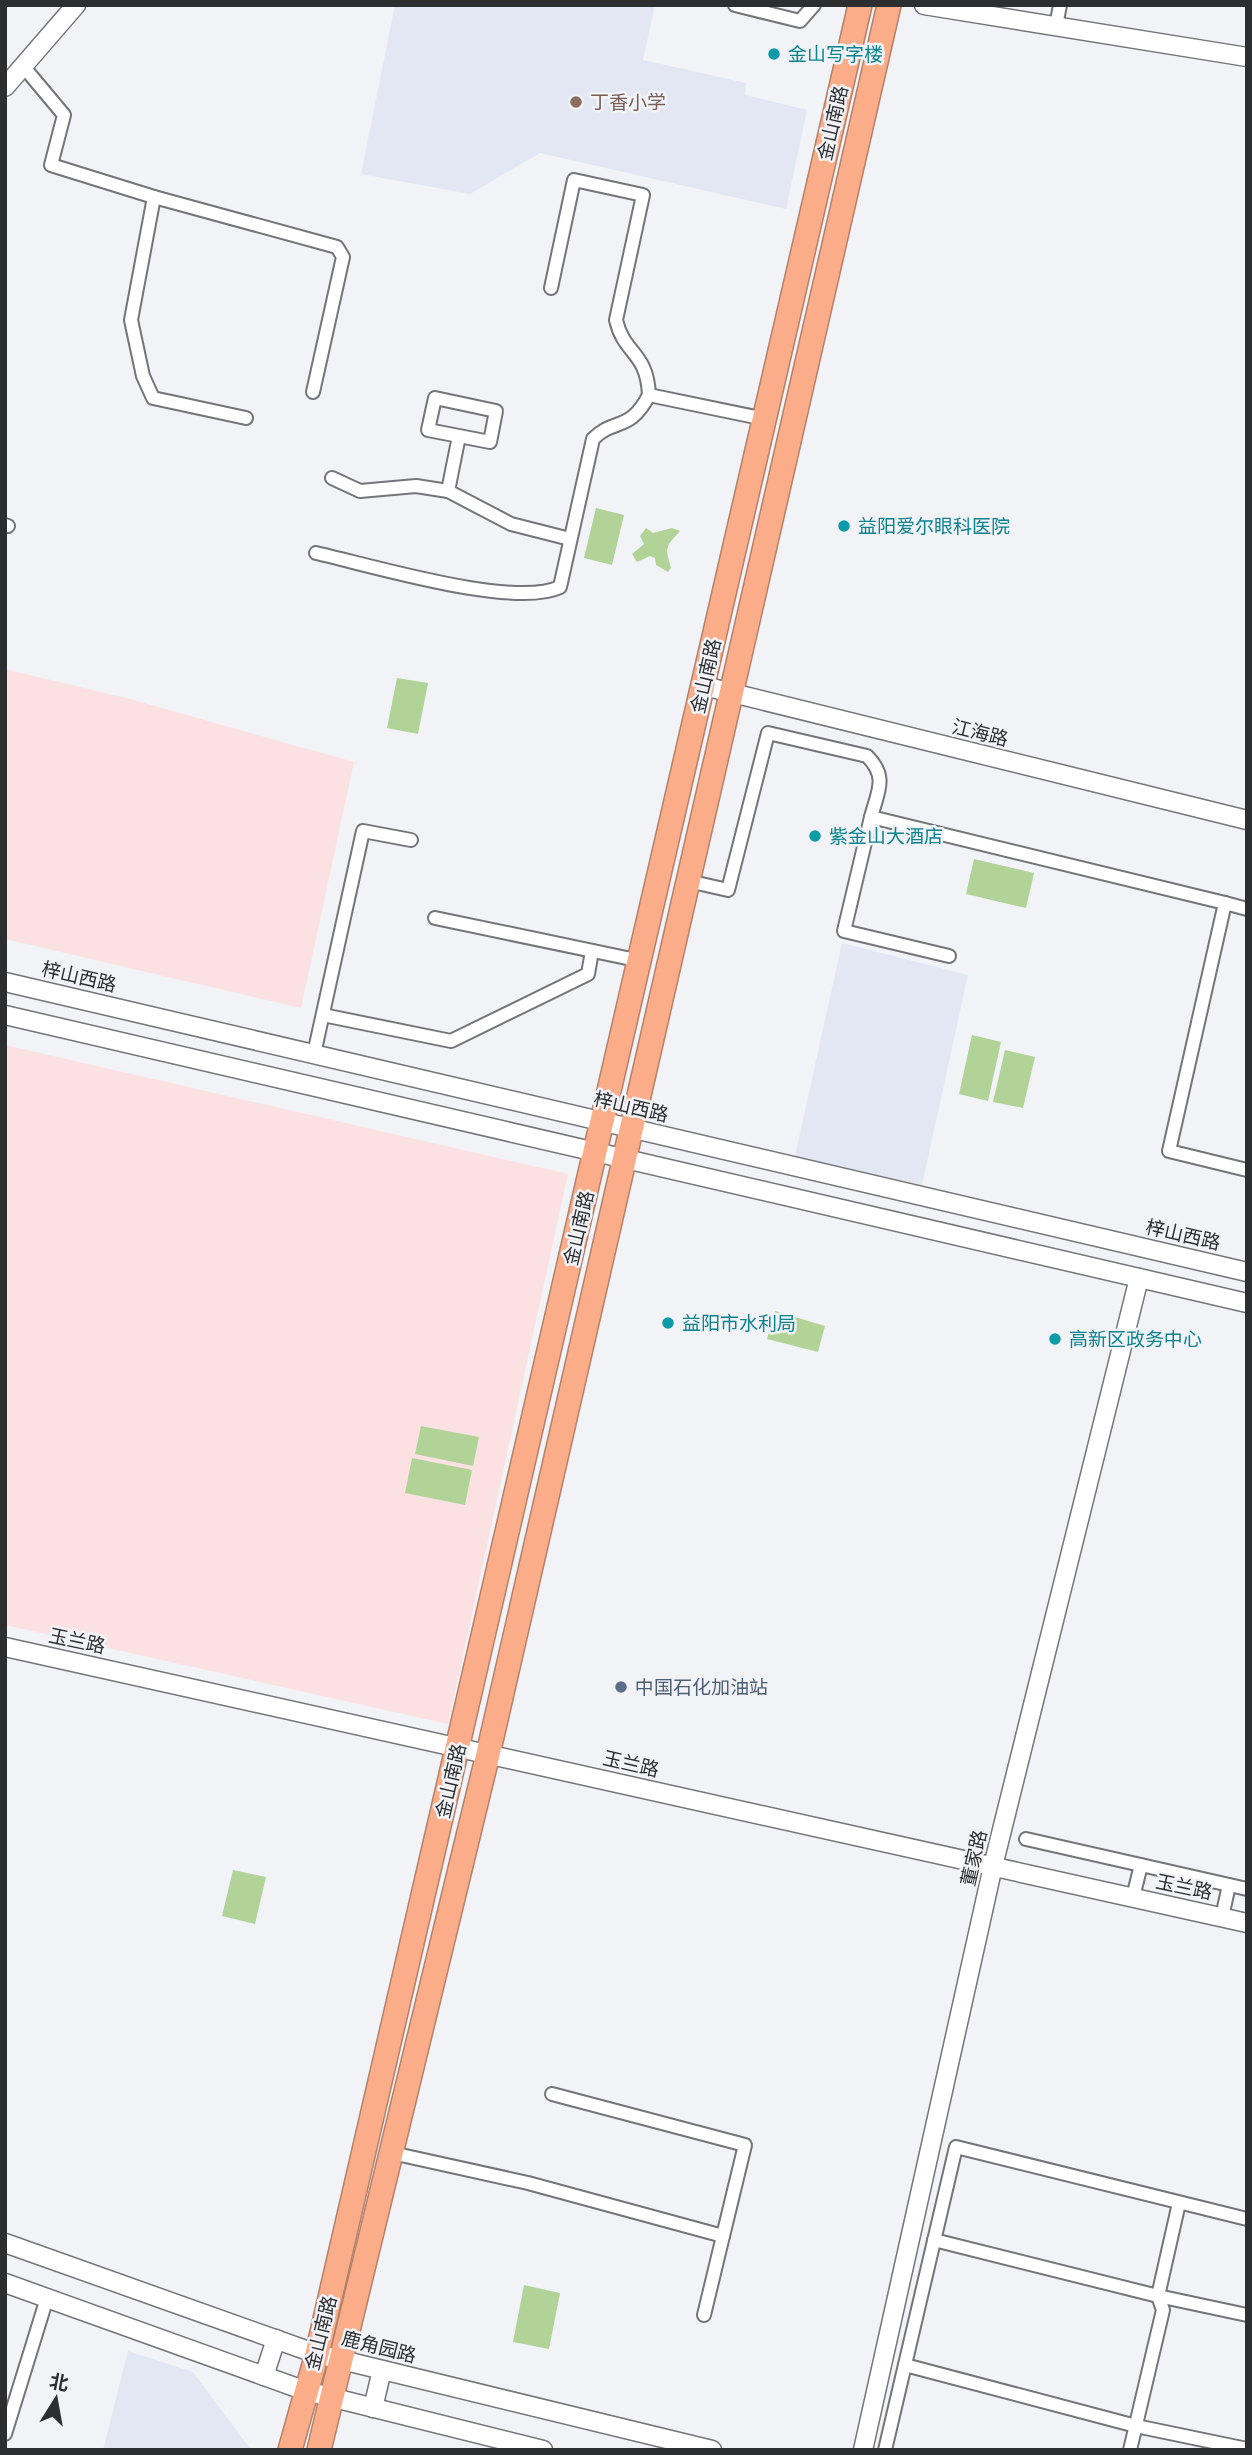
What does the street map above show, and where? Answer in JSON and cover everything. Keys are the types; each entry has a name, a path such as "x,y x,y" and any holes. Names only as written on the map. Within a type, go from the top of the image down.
{"highway":[{"name":"金山南路","path":"290,2450 317,2354 459,1747 860,5"},
{"name":"金山南路","path":"319,2450 488,1754 889,5"},
{"path":"424,1896 452,1903"},
{"path":"347,2224 374,2231"}],"street":[{"path":"5,87 76,5"},
{"path":"736,5 800,21 814,5"},
{"path":"924,5 1247,57"},
{"path":"1056,26 1060,5"},
{"path":"23,66 64,115 51,165 154,197 337,247 343,257 313,392"},
{"path":"316,553 494,593 547,593 560,587 593,439 601,430 627,423 640,411 649,395 648,376 641,358 620,335 616,320 643,195 575,180 551,288"},
{"path":"154,197 131,320 143,376 153,398 247,418"},
{"path":"649,395 765,419"},
{"path":"435,398 496,411 490,442 459,436 428,430 435,398"},
{"path":"448,491 459,436"},
{"path":"332,478 360,491 416,486 448,491 526,530 570,539"},
{"name":"江海路","path":"704,686 1247,820"},
{"path":"688,881 728,890 768,733 867,756 878,767 881,778 844,931 949,956"},
{"path":"871,817 1247,909"},
{"path":"314,1054 363,831 411,840"},
{"path":"1225,903 1169,1151 1247,1171"},
{"path":"435,918 641,961"},
{"path":"323,1015 451,1041 588,974 592,951"},
{"name":"梓山西路","path":"5,982 1247,1272"},
{"path":"5,1016 1247,1303"},
{"path":"241,1070 248,1039"},
{"path":"428,1114 435,1083"},
{"name":"董家路","path":"863,2450 993,1866 1139,1278"},
{"name":"玉兰路","path":"5,1647 1247,1923"},
{"path":"1026,1839 1247,1889"},
{"path":"1133,1898 1140,1865"},
{"path":"1222,1917 1229,1885"},
{"path":"552,2094 745,2145 704,2315"},
{"path":"886,2450 956,2147 1247,2219"},
{"path":"392,2153 528,2183 723,2236"},
{"path":"1130,2450 1163,2310 1158,2296 1179,2203"},
{"path":"934,2240 1158,2296 1247,2315"},
{"name":"鹿角园路","path":"5,2243 317,2354 712,2450"},
{"path":"5,2283 306,2391 543,2450"},
{"path":"5,2434 47,2298"},
{"path":"264,2376 276,2339"},
{"path":"905,2365 1136,2426 1247,2449"},
{"path":"373,2408 382,2370"}],"shaded area":[{"name":"丁香小学","path":"395,5 655,5 643,60 746,83 745,95 807,110 786,209 540,153 470,194 361,174"},
{"path":"5,669 130,699 354,762 301,1008 5,939"},
{"path":"842,943 968,975 922,1185 795,1156"},
{"path":"5,1045 568,1174 448,1724 5,1625"},
{"path":"128,2351 193,2372 251,2450 103,2450"}],"green space":[{"path":"596,508 624,515 612,565 584,558"},
{"path":"646,528 653,533 672,528 680,531 668,548 671,568 668,572 656,565 655,558 650,556 637,562 632,554 644,544 640,536"},
{"path":"397,678 428,683 418,734 387,728"},
{"path":"974,859 1034,873 1026,908 966,894"},
{"path":"972,1035 1001,1042 988,1101 959,1094"},
{"path":"1005,1050 1035,1057 1023,1108 993,1102"},
{"path":"775,1311 825,1326 818,1352 767,1339"},
{"path":"421,1426 479,1437 473,1466 415,1454"},
{"path":"412,1458 472,1470 465,1505 405,1493"},
{"path":"233,1870 266,1877 255,1924 222,1916"},
{"path":"524,2285 560,2293 549,2349 513,2342"}],"place":[{"name":"金山写字楼","path":"774,54"},
{"name":"丁香小学","path":"576,102"},
{"name":"益阳爱尔眼科医院","path":"844,526"},
{"name":"紫金山大酒店","path":"815,836"},
{"name":"益阳市水利局","path":"668,1323"},
{"name":"高新区政务中心","path":"1055,1339"},
{"name":"中国石化加油站","path":"621,1687"}]}
